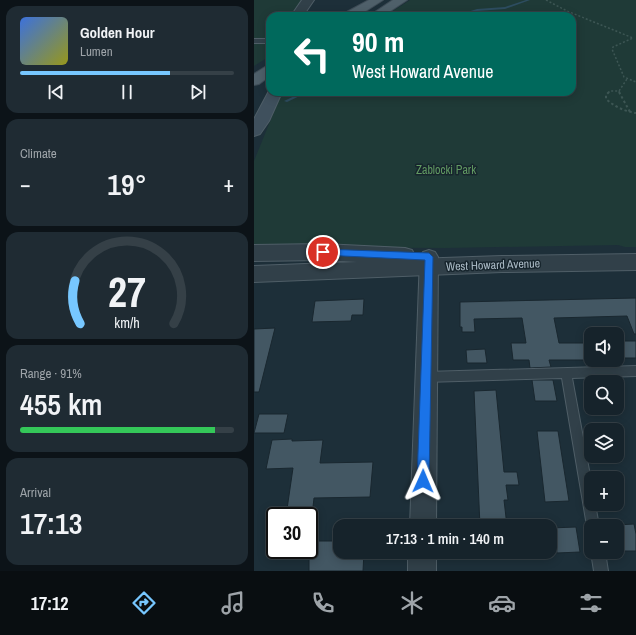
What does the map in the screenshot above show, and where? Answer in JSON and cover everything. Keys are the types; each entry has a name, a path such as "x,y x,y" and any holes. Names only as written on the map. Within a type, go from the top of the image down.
{"main road":[{"path":"356,12 377,0"},
{"path":"382,12 401,0"},
{"path":"359,12 367,6"},
{"path":"254,70 266,62"},
{"path":"254,81 266,73"},
{"path":"254,90 266,83"},
{"path":"254,114 266,89"},
{"path":"254,131 261,121 273,96"}],"street":[{"path":"300,12 308,1"},
{"path":"307,12 308,1"},
{"name":"West Howard Avenue","path":"254,253 290,263 429,262 636,254"},
{"path":"422,519 429,262"},
{"name":"West Howard Avenue","path":"429,262 510,264 636,262"},
{"name":"West Howard Avenue","path":"254,274 290,263"},
{"path":"422,559 422,571"}],"lane":[{"path":"254,41 266,41"},
{"path":"425,377 636,371"},
{"path":"566,373 592,519"},
{"path":"599,559 601,571"}],"path":[{"path":"546,0 569,12"},
{"path":"576,15 636,39"},
{"path":"633,38 613,47 612,49 624,77 636,82"},
{"path":"627,79 619,90 610,91 606,95 606,99 617,107 630,112 636,112"},
{"path":"619,90 630,112"}],"green space":[{"path":"254,0 303,0 296,12 266,12 266,58 254,66"},
{"name":"Zablocki Park","path":"410,0 636,0 636,247 625,247 618,245 445,248 254,247 254,161 280,96 576,96 576,12 391,12"}],"building":[{"path":"636,298 636,334 634,334 627,316 554,318 559,343 584,343 584,360 549,360 551,367 530,368 529,360 513,360 511,343 526,343 522,318 474,319 475,332 462,332 462,327 460,327 460,302"},
{"path":"364,299 363,315 352,315 351,321 312,322 315,301"},
{"path":"275,328 259,392 254,392 254,329"},
{"path":"624,341 636,341 636,358 624,358"},
{"path":"485,349 487,363 467,363 466,350"},
{"path":"532,380 553,380 557,401 535,401"},
{"path":"496,390 504,472 517,472 519,485 506,485 508,500 504,500 506,519 480,519 474,391"},
{"path":"259,414 288,414 284,433 254,433"},
{"path":"537,431 558,431 569,501 545,502"},
{"path":"272,440 323,440 320,463 373,462 370,497 314,498 313,507 287,507 293,468 266,469"},
{"path":"634,524 636,534 636,551 624,551 624,525"},
{"path":"576,527 580,552 557,553 557,528"},
{"path":"318,541 333,541 333,559 364,559 363,571 309,571 309,559 318,559"}],"waterway":[{"path":"470,12 505,8 529,0"},
{"path":"286,101 297,96"}],"route":[{"path":"323,252 429,257 423,481"}]}
